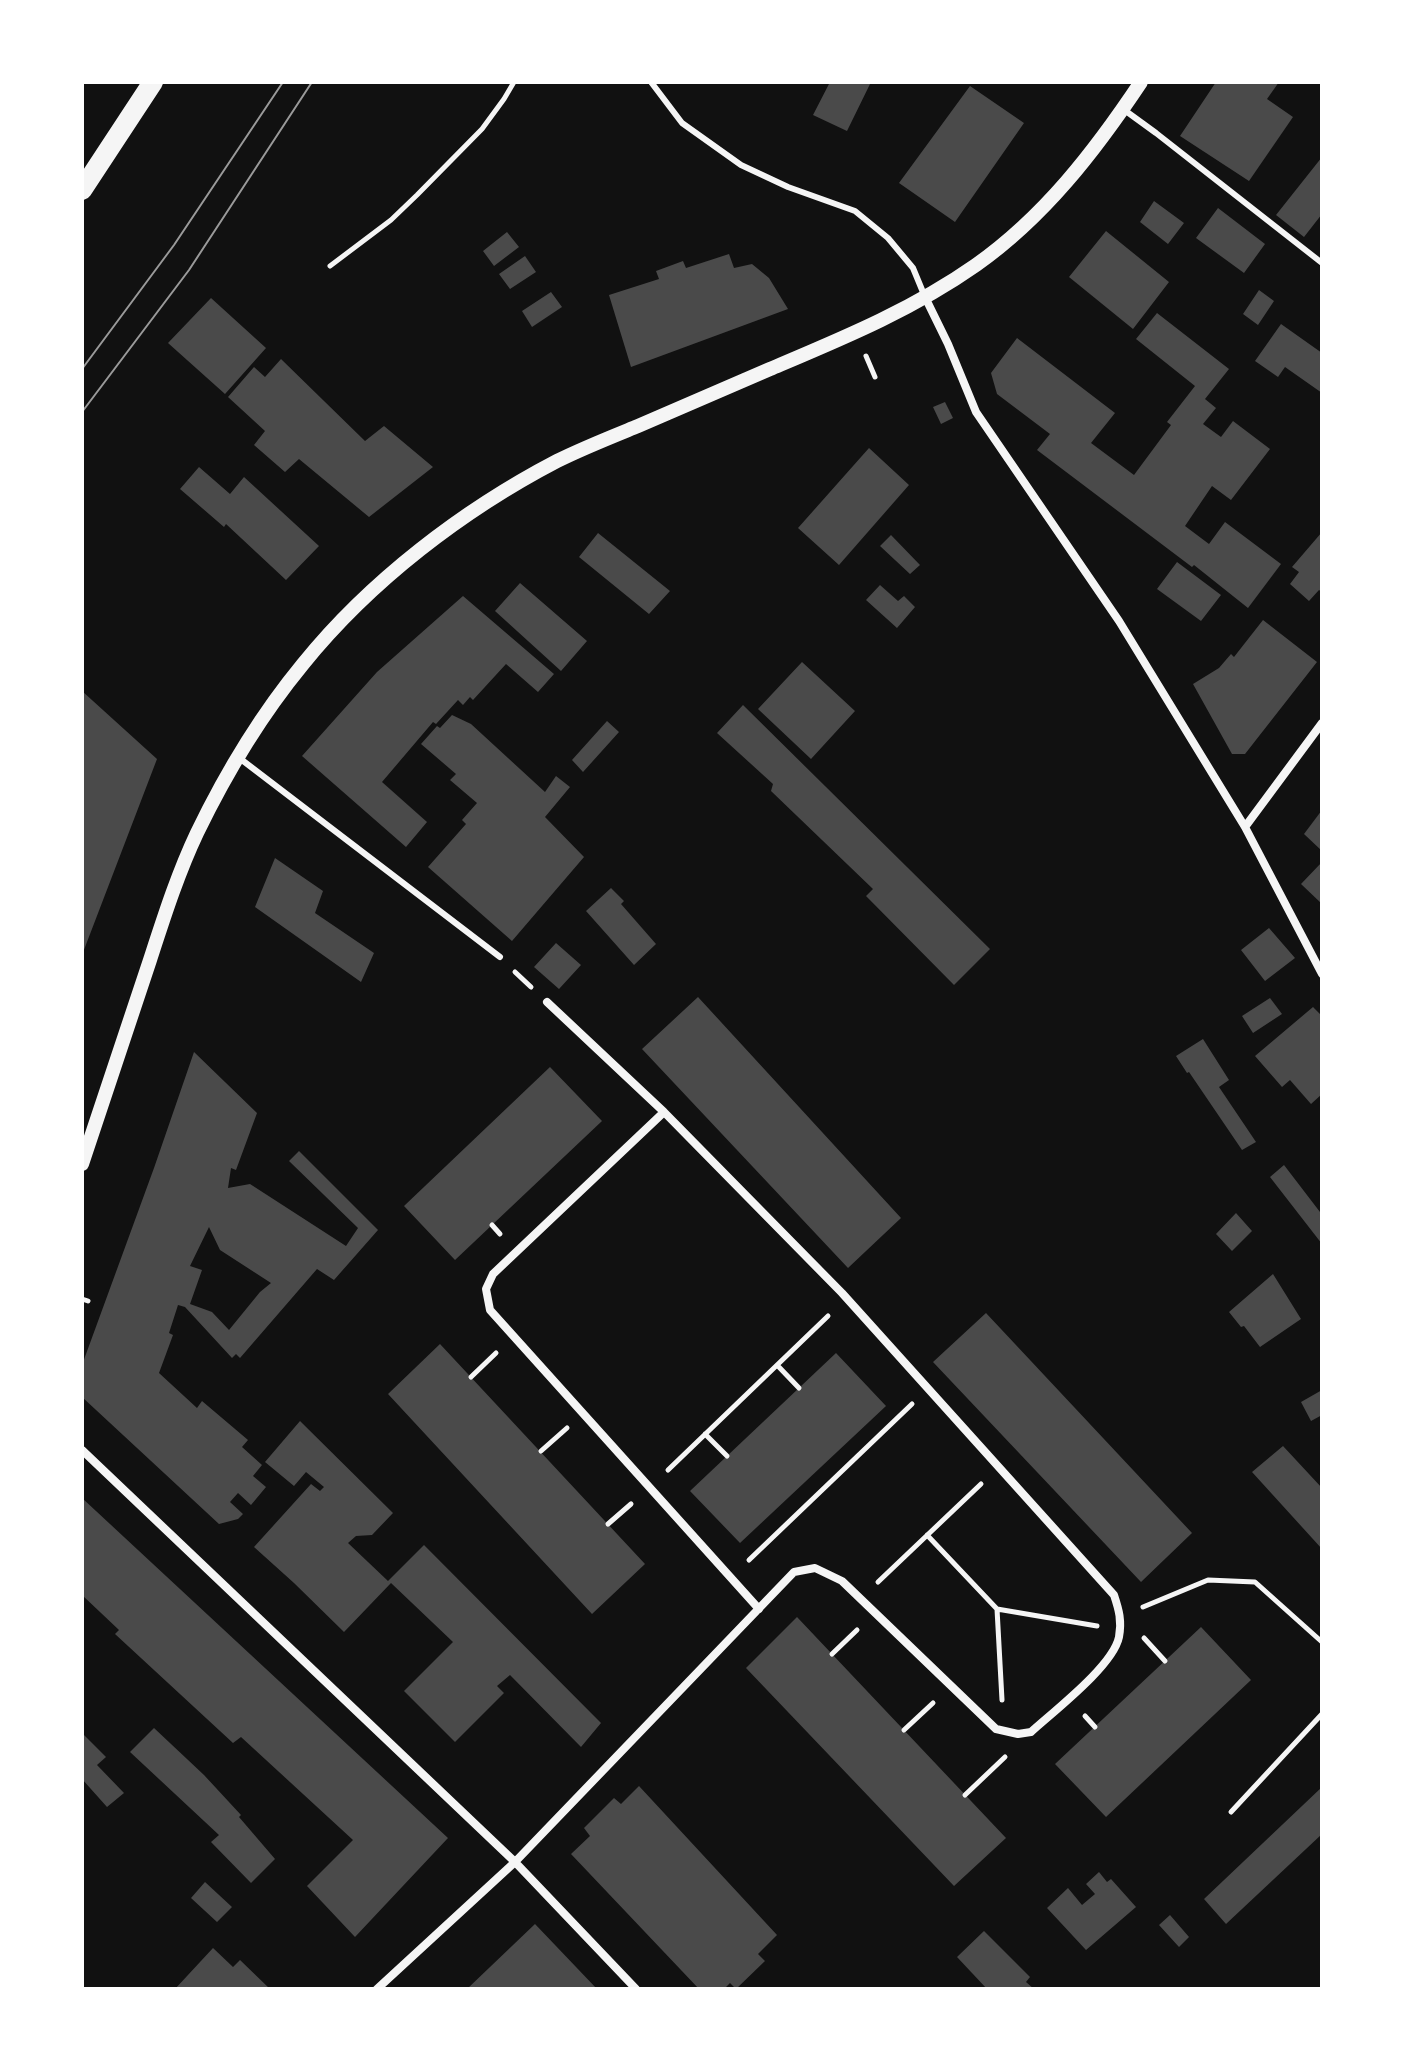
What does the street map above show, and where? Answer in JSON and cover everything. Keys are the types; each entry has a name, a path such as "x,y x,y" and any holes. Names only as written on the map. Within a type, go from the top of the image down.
{"main road":[{"path":"82,190 153,82"}],"street":[{"path":"82,1164 168,906 197,834 238,757 304,663 342,621 395,570 488,501 556,462 892,316 978,263 1016,233 1068,179 1097,145 1141,82"},
{"path":"925,297 976,412 1119,621 1245,827 1322,974"},
{"path":"1245,827 1322,723"},
{"path":"377,1989 515,1862 794,1572 815,1568 842,1581 996,1729 1003,1731 1018,1734 1031,1732 1105,1663 1119,1640 1121,1615 1114,1595 999,1466 847,1299 664,1112 547,1002"},
{"path":"664,1112 493,1274 486,1289 490,1310 759,1609"},
{"path":"82,1450 515,1862 636,1989"}],"lane":[{"path":"651,82 682,123 741,165 788,187 855,211 888,238 913,268 925,297"},
{"path":"1123,109 1322,263"},
{"path":"238,757 500,957"}],"path":[{"path":"330,266 391,220 417,195 482,129 514,82"},
{"path":"865,352 875,377"},
{"path":"500,957 547,1002"},
{"path":"650,1487 847,1299"},
{"path":"471,1377 514,1337"},
{"path":"777,1365 799,1388"},
{"path":"731,1577 928,1389"},
{"path":"705,1434 727,1456"},
{"path":"860,1599 999,1466"},
{"path":"927,1535 997,1609 1119,1630"},
{"path":"1121,1615 1208,1580 1255,1582 1322,1642"},
{"path":"997,1609 1003,1731"},
{"path":"832,1654 875,1613"},
{"path":"904,1730 951,1686"},
{"path":"1231,1812 1322,1714"},
{"path":"965,1795 1031,1732"}],"building":[{"path":"830,82 871,82 847,131 813,115"},
{"path":"1216,82 1279,82 1267,99 1293,117 1249,181 1180,136"},
{"path":"970,86 1024,123 955,222 899,183"},
{"path":"1322,157 1322,214 1304,237 1276,215"},
{"path":"1154,201 1184,223 1168,244 1140,222"},
{"path":"1218,208 1265,244 1244,273 1196,238"},
{"path":"1106,231 1169,282 1133,329 1069,277"},
{"path":"507,232 519,247 494,266 483,251"},
{"path":"729,254 734,268 752,264 769,278 788,309 631,367 609,295 659,279 656,271 683,261 686,268"},
{"path":"525,256 536,272 510,289 499,274"},
{"path":"1259,290 1274,301 1258,325 1243,314"},
{"path":"551,292 562,307 532,327 522,311"},
{"path":"211,298 266,348 225,394 168,343"},
{"path":"1157,313 1229,369 1205,399 1216,408 1203,424 1221,437 1233,421 1270,449 1231,500 1212,486 1185,526 1209,544 1225,522 1281,564 1248,608 1037,450 1050,434 997,394 991,373 1017,338 1115,413 1091,443 1134,475 1171,425 1167,422 1195,386 1136,339"},
{"path":"1281,324 1322,353 1322,393 1285,367 1278,377 1255,361"},
{"path":"281,359 365,441 384,426 433,467 369,517 299,459 285,472 254,445 265,431 228,397 254,367 265,377"},
{"path":"945,402 953,418 941,424 933,407"},
{"path":"869,448 909,485 839,565 798,528"},
{"path":"199,467 230,494 244,477 319,546 286,580 226,524 224,527 180,489"},
{"path":"1322,532 1322,592 1319,590 1309,601 1290,584 1299,572 1292,567"},
{"path":"598,533 670,591 649,614 579,557"},
{"path":"891,535 920,565 910,574 880,546"},
{"path":"1177,562 1221,595 1201,621 1157,589"},
{"path":"520,583 587,641 561,671 495,611"},
{"path":"880,585 898,601 904,596 915,607 897,628 866,600"},
{"path":"463,596 554,674 538,692 506,664 473,700 470,697 463,705 458,700 436,724 433,722 382,782 427,822 406,847 302,756 377,672"},
{"path":"1263,620 1317,662 1245,754 1232,754 1193,684 1219,668 1231,654 1234,657"},
{"path":"802,662 855,711 811,759 758,709"},
{"path":"82,691 157,759 82,955"},
{"path":"743,705 990,949 954,985 866,896 873,889 771,791 773,784 717,733"},
{"path":"452,715 471,724 545,792 556,776 570,787 545,817 584,857 512,941 428,867 466,824 462,820 477,803 450,780 456,774 421,744"},
{"path":"607,721 619,732 583,772 572,760"},
{"path":"1322,810 1322,851 1304,834"},
{"path":"275,858 323,891 315,913 374,953 361,982 255,907"},
{"path":"1322,862 1322,904 1301,884"},
{"path":"611,888 656,944 634,965 586,911"},
{"path":"1269,928 1295,958 1265,981 1241,950"},
{"path":"556,943 581,965 559,989 534,967"},
{"path":"698,997 901,1218 848,1268 642,1049"},
{"path":"1270,998 1282,1014 1253,1033 1242,1016"},
{"path":"1313,1007 1322,1016 1322,1094 1311,1104 1290,1080 1282,1087 1255,1056"},
{"path":"1203,1039 1229,1080 1219,1087 1256,1142 1242,1150 1176,1056"},
{"path":"194,1052 257,1113 236,1170 231,1168 228,1188 250,1184 346,1246 358,1228 289,1161 299,1151 378,1230 334,1280 317,1269 240,1358 236,1354 232,1358 185,1307 178,1305 169,1333 173,1335 159,1373 197,1408 202,1401 248,1440 242,1447 262,1465 253,1476 266,1487 251,1505 238,1493 230,1502 243,1514 238,1519 219,1524 82,1397 82,1365","holes":["209,1227 220,1250 271,1283 229,1330 212,1312 190,1304 202,1270 190,1266"]},
{"path":"550,1067 602,1121 455,1260 404,1206"},
{"path":"1284,1165 1322,1211 1322,1244 1270,1177"},
{"path":"1236,1213 1252,1231 1232,1251 1216,1234"},
{"path":"1273,1274 1301,1319 1260,1347 1229,1312"},
{"path":"986,1313 1192,1533 1141,1582 933,1362"},
{"path":"440,1344 645,1564 592,1614 388,1394"},
{"path":"836,1353 886,1406 740,1543 690,1491"},
{"path":"1322,1390 1322,1415 1311,1421 1301,1402"},
{"path":"300,1421 393,1513 372,1535 356,1536 348,1543 388,1581 424,1545 601,1723 581,1747 510,1675 497,1686 504,1693 455,1742 404,1691 453,1642 391,1583 344,1632 254,1547 311,1484 320,1491 324,1487 306,1472 294,1486 265,1462"},
{"path":"1283,1446 1322,1488 1322,1549 1252,1472"},
{"path":"82,1498 448,1838 355,1937 307,1886 353,1840 241,1737 233,1743 115,1634 119,1630 82,1595"},
{"path":"797,1617 1006,1838 954,1886 746,1668"},
{"path":"1201,1627 1251,1680 1106,1817 1055,1764"},
{"path":"154,1728 241,1815 239,1817 275,1859 251,1883 211,1842 219,1835 130,1752"},
{"path":"82,1733 106,1757 97,1765 124,1793 107,1807 82,1779"},
{"path":"639,1786 777,1935 758,1954 765,1961 736,1989 730,1983 724,1989 699,1989 571,1854 590,1836 584,1828 614,1798 621,1804"},
{"path":"1322,1787 1322,1834 1226,1924 1204,1899"},
{"path":"1099,1872 1107,1882 1111,1879 1136,1907 1086,1950 1047,1908 1068,1888 1082,1905 1095,1894 1086,1884"},
{"path":"205,1882 232,1907 217,1922 191,1898"},
{"path":"1170,1915 1189,1937 1179,1947 1159,1925"},
{"path":"535,1924 597,1989 467,1989"},
{"path":"984,1931 1030,1977 1026,1982 1034,1989 987,1989 957,1957"},
{"path":"213,1948 233,1967 240,1960 270,1989 175,1989"}],"tram line":[{"path":"82,369 174,245 283,82"},
{"path":"82,412 189,270 312,82"}]}
